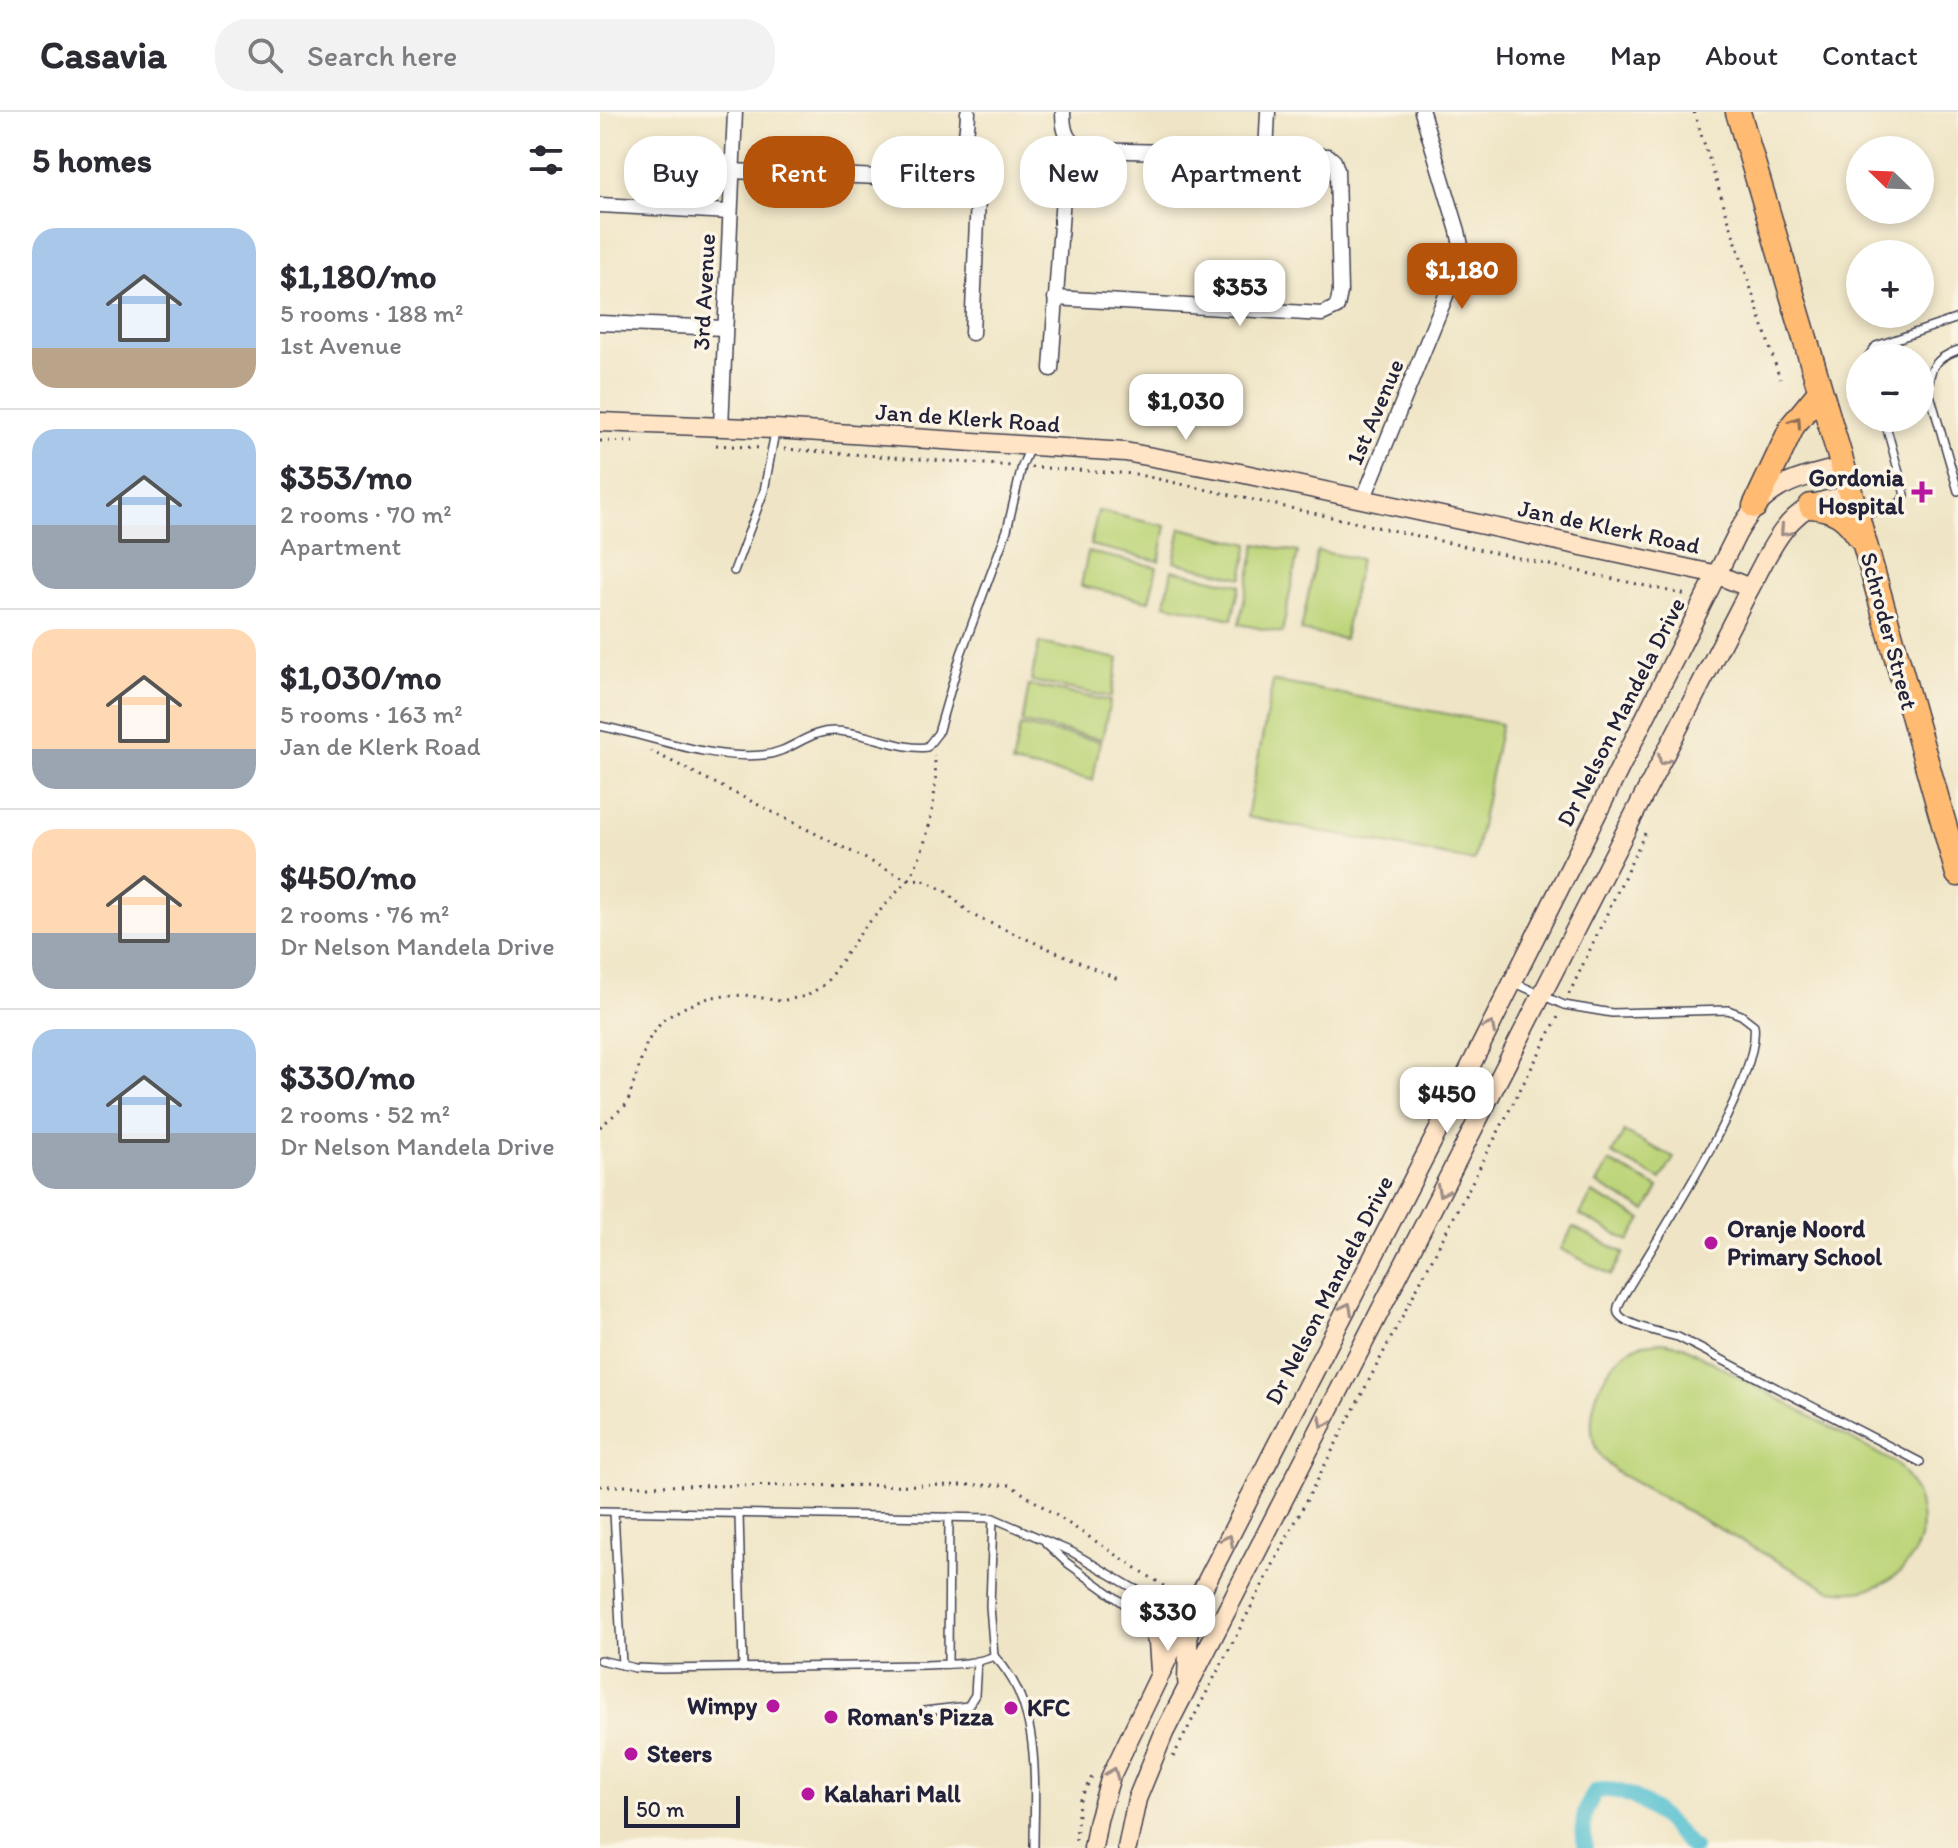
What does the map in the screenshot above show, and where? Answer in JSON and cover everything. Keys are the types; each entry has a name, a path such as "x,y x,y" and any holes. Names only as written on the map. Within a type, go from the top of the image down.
{"highway":[{"name":"Schroder Street","path":"1738,112 1867,550 1958,874"},
{"path":"1755,506 1793,425 1820,392"},
{"path":"1811,506 1831,509 1842,515 1867,550"}],"street":[{"name":"3rd Avenue","path":"721,427 735,112"},
{"path":"966,136 968,112"},
{"path":"1063,112 1066,136"},
{"path":"1267,136 1268,112"},
{"name":"1st Avenue","path":"1363,500 1460,261 1458,231 1422,112"},
{"path":"1055,298 1309,313 1332,310 1337,307 1340,292 1337,170 1330,158"},
{"path":"731,171 871,178"},
{"path":"600,205 730,212"},
{"path":"972,333 978,208"},
{"path":"1051,369 1062,208"},
{"path":"600,323 724,328"},
{"name":"Jan de Klerk Road","path":"600,422 775,429 1152,456 1718,575 1750,588"},
{"name":"Dr Nelson Mandela Drive","path":"1093,1848 1111,1776 1160,1674 1513,982 1737,534 1755,506 1784,484 1843,467"},
{"path":"1127,1848 1137,1799 1164,1733 1750,588 1775,542 1803,512 1811,506 1854,506"},
{"path":"1187,1690 1185,1629 1235,1596"},
{"path":"1146,1620 1158,1642 1160,1674"}],"lane":[{"path":"1882,344 1958,318"},
{"path":"1934,364 1958,350"},
{"path":"1934,414 1958,491"},
{"path":"734,571 764,491 775,429"},
{"path":"1854,506 1900,503 1905,495 1888,432"},
{"path":"600,726 733,755 781,752 824,730 863,734 912,748 932,744 1007,530 1022,466 1031,445"},
{"path":"1513,982 1564,1005 1612,1013 1728,1010 1754,1025 1753,1051 1719,1133 1624,1295 1617,1308 1619,1316 1650,1330 1678,1337 1920,1462"},
{"path":"600,1511 993,1518 1072,1552 1133,1588 1185,1629"},
{"path":"614,1512 622,1665"},
{"path":"739,1514 743,1668"},
{"path":"948,1664 949,1517"},
{"path":"993,1518 990,1606 994,1656 1014,1682 1029,1722 1034,1773 1034,1848"},
{"path":"1045,1541 1066,1562 1146,1620 1185,1629"},
{"path":"600,1660 661,1669 948,1664 994,1656"},
{"path":"924,1711 968,1706 975,1695 977,1661"}],"path":[{"path":"1694,112 1780,379"},
{"path":"600,441 640,442"},
{"path":"712,445 1135,474 1688,595"},
{"path":"600,1127 627,1104 647,1042 663,1020 711,997 745,995 780,1001 807,996 825,984 864,928 908,880 923,852 937,775 932,744"},
{"path":"642,746 908,880 922,879 945,891 972,915 1120,980"},
{"path":"1172,1760 1564,1005 1651,821"},
{"path":"1075,1848 1079,1801 1094,1773"}],"green space":[{"path":"1098,511 1166,526 1159,561 1090,545"},
{"path":"1181,528 1249,544 1242,578 1174,562"},
{"path":"1256,544 1298,552 1282,633 1239,624"},
{"path":"1317,551 1360,559 1344,639 1301,631"},
{"path":"1088,552 1157,567 1149,601 1081,586"},
{"path":"1172,570 1240,585 1232,619 1165,604"},
{"path":"1039,643 1119,659 1111,697 1031,681"},
{"path":"1273,681 1501,724 1474,861 1247,817"},
{"path":"1029,685 1110,701 1102,739 1022,723"},
{"path":"1020,726 1100,741 1093,780 1012,764"},
{"path":"1624,1132 1674,1158 1661,1180 1612,1154"},
{"path":"1609,1162 1659,1188 1646,1211 1597,1184"},
{"path":"1592,1193 1642,1219 1629,1241 1580,1215"},
{"path":"1573,1227 1624,1253 1611,1275 1561,1249"},
{"path":"1662,1342 1683,1346 1895,1463 1912,1486 1921,1509 1921,1532 1914,1553 1901,1571 1882,1584 1858,1591 1830,1590 1616,1472 1596,1448 1592,1434 1594,1403 1607,1373 1617,1360 1643,1344"}],"waterway":[{"path":"1585,1848 1583,1824 1588,1805 1596,1791 1610,1790 1624,1793 1650,1807 1693,1848"}],"place":[{"name":"Gordonia Hospital","path":"1922,492"},
{"name":"Oranje Noord Primary School","path":"1711,1243"},
{"name":"Wimpy","path":"773,1706"},
{"name":"KFC","path":"1011,1708"},
{"name":"Roman's Pizza","path":"831,1717"},
{"name":"Steers","path":"631,1754"},
{"name":"Kalahari Mall","path":"808,1794"}]}
